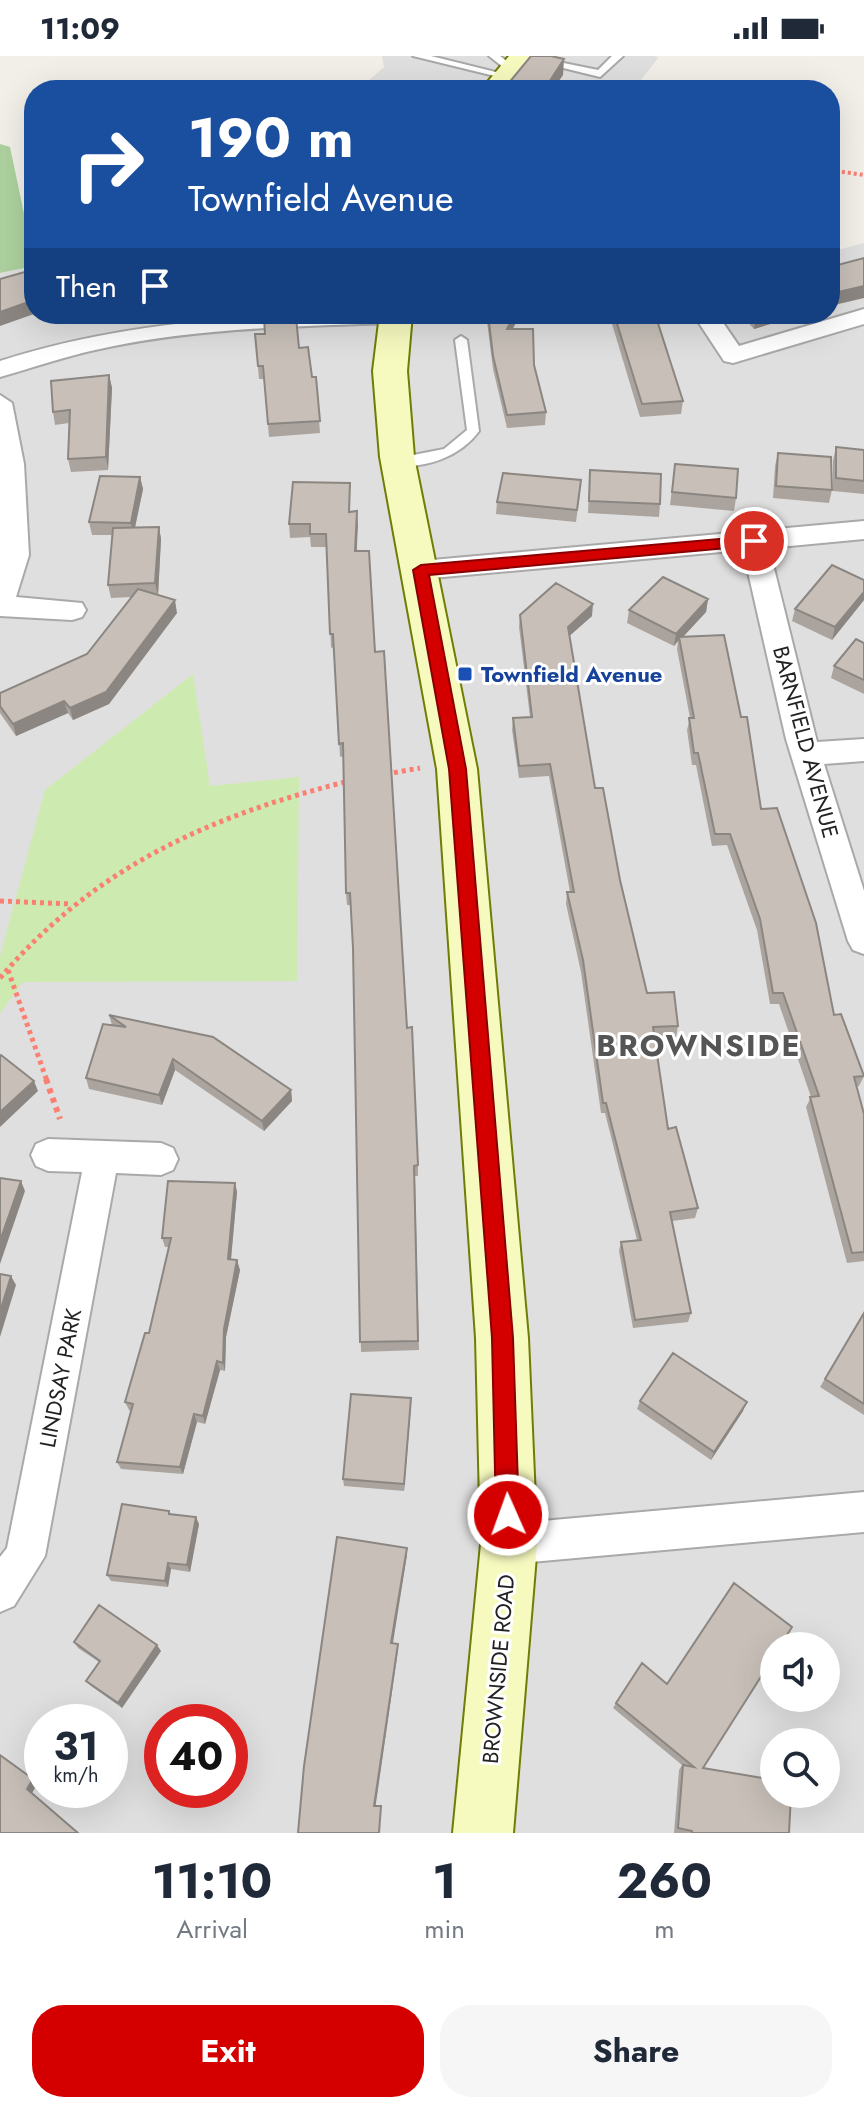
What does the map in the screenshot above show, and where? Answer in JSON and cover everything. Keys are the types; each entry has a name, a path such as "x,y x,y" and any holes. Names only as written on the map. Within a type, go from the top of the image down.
{"street":[{"path":"840,323 864,316"},
{"path":"0,369 40,354 162,331 235,324"},
{"name":"BROWNSIDE ROAD","path":"395,324 390,371 398,462 456,761 502,1338 509,1544 483,1833"},
{"path":"712,324 733,356 838,324"},
{"path":"0,403 11,464 16,555 0,606 72,610"},
{"path":"421,570 864,530"},
{"name":"BARNFIELD AVENUE","path":"754,541 806,754 864,941"},
{"path":"806,754 864,750"},
{"path":"74,1156 161,1159"},
{"name":"LINDSAY PARK","path":"0,1592 25,1556 74,1156"},
{"path":"509,1544 864,1512"}],"lane":[{"path":"418,56 600,74 618,56"},
{"path":"398,462 445,456 463,445 473,431 461,340"}],"path":[{"path":"840,171 864,175"},
{"path":"378,776 456,761"},
{"path":"0,978 73,904 138,861 189,835 293,795 362,779"},
{"path":"0,901 73,904"},
{"path":"8,969 74,1156"}],"shaded area":[{"path":"382,56 659,57 641,80 369,80 384,67"},
{"path":"864,243 864,1833 0,1833 0,273 24,268 24,324 840,324 840,249"}],"green space":[{"path":"0,144 10,147 24,214 24,268 0,273"},
{"path":"193,674 210,786 299,777 297,981 23,982 0,1013 0,956 45,790"}],"building":[{"path":"531,56 564,59 550,80 511,80"},
{"path":"864,258 864,286 840,292 840,264"},
{"path":"24,272 24,304 0,312 0,279"},
{"path":"264,324 297,324 299,348 308,347 312,377 316,377 320,421 268,424 263,366 258,366 255,334 265,334"},
{"path":"489,324 510,324 507,329 533,329 534,365 546,412 507,415 493,356"},
{"path":"617,324 658,324 683,401 642,404"},
{"path":"109,375 106,457 68,459 70,410 53,412 51,381"},
{"path":"836,447 864,450 864,481 836,478"},
{"path":"778,453 831,457 832,490 776,486"},
{"path":"675,464 738,469 736,498 672,492"},
{"path":"590,470 661,474 660,504 589,501"},
{"path":"503,473 581,480 577,510 497,502"},
{"path":"100,476 140,477 131,523 89,522"},
{"path":"293,482 350,483 349,512 357,511 355,551 369,551 375,652 384,651 407,1028 412,1027 418,1165 414,1166 418,1341 360,1342 353,948 350,893 346,893 343,743 339,744 326,534 310,534 310,524 289,524"},
{"path":"159,527 155,583 108,585 113,528"},
{"path":"832,565 864,580 864,592 835,627 795,609"},
{"path":"663,577 708,599 676,634 629,610"},
{"path":"556,583 593,604 568,627 595,788 603,788 620,880 647,993 674,992 678,1026 653,1027 668,1129 676,1127 698,1208 670,1212 691,1313 635,1320 621,1242 641,1240 606,1103 603,1103 583,960 567,892 574,892 550,764 519,766 513,718 532,717 520,615"},
{"path":"138,589 175,600 106,692 70,708 64,701 13,724 0,706 0,693 87,654"},
{"path":"724,635 741,717 747,717 761,809 777,808 816,923 834,1015 841,1014 864,1076 854,1077 864,1114 864,1252 852,1253 810,1097 819,1096 783,993 773,993 760,919 730,834 715,834 698,753 694,753 689,718 694,718 679,637"},
{"path":"856,639 864,643 864,680 834,666"},
{"path":"109,1015 213,1037 291,1090 262,1121 173,1059 159,1095 86,1078 103,1024 126,1027"},
{"path":"0,1056 34,1081 0,1112"},
{"path":"0,1178 21,1181 0,1241"},
{"path":"168,1181 235,1183 228,1259 237,1260 224,1329 223,1363 217,1361 203,1416 194,1414 180,1467 117,1462 133,1404 125,1402 145,1333 149,1333 171,1238 162,1238"},
{"path":"0,1274 11,1276 0,1312"},
{"path":"864,1313 864,1404 825,1379"},
{"path":"673,1353 747,1402 714,1452 640,1401"},
{"path":"351,1394 411,1398 404,1484 343,1479"},
{"path":"122,1504 196,1517 187,1565 168,1563 165,1581 107,1575"},
{"path":"337,1537 407,1548 391,1643 398,1644 374,1806 381,1806 379,1833 298,1833 304,1766"},
{"path":"734,1583 792,1627 789,1632 760,1632 760,1678 703,1768 760,1778 760,1808 790,1808 789,1833 692,1833 678,1828 683,1765 694,1767 616,1703 642,1663 667,1684"},
{"path":"99,1605 157,1645 118,1703 86,1681 100,1661 74,1642"},
{"path":"0,1755 24,1772 24,1808 49,1808 78,1833 0,1833"}],"place":[{"name":"Townfield Avenue","path":"465,674"}],"district":[{"name":"BROWNSIDE","path":"699,1046"}],"route":[{"path":"508,1515 502,1338 480,1028 457,769 421,570 754,541"}]}
